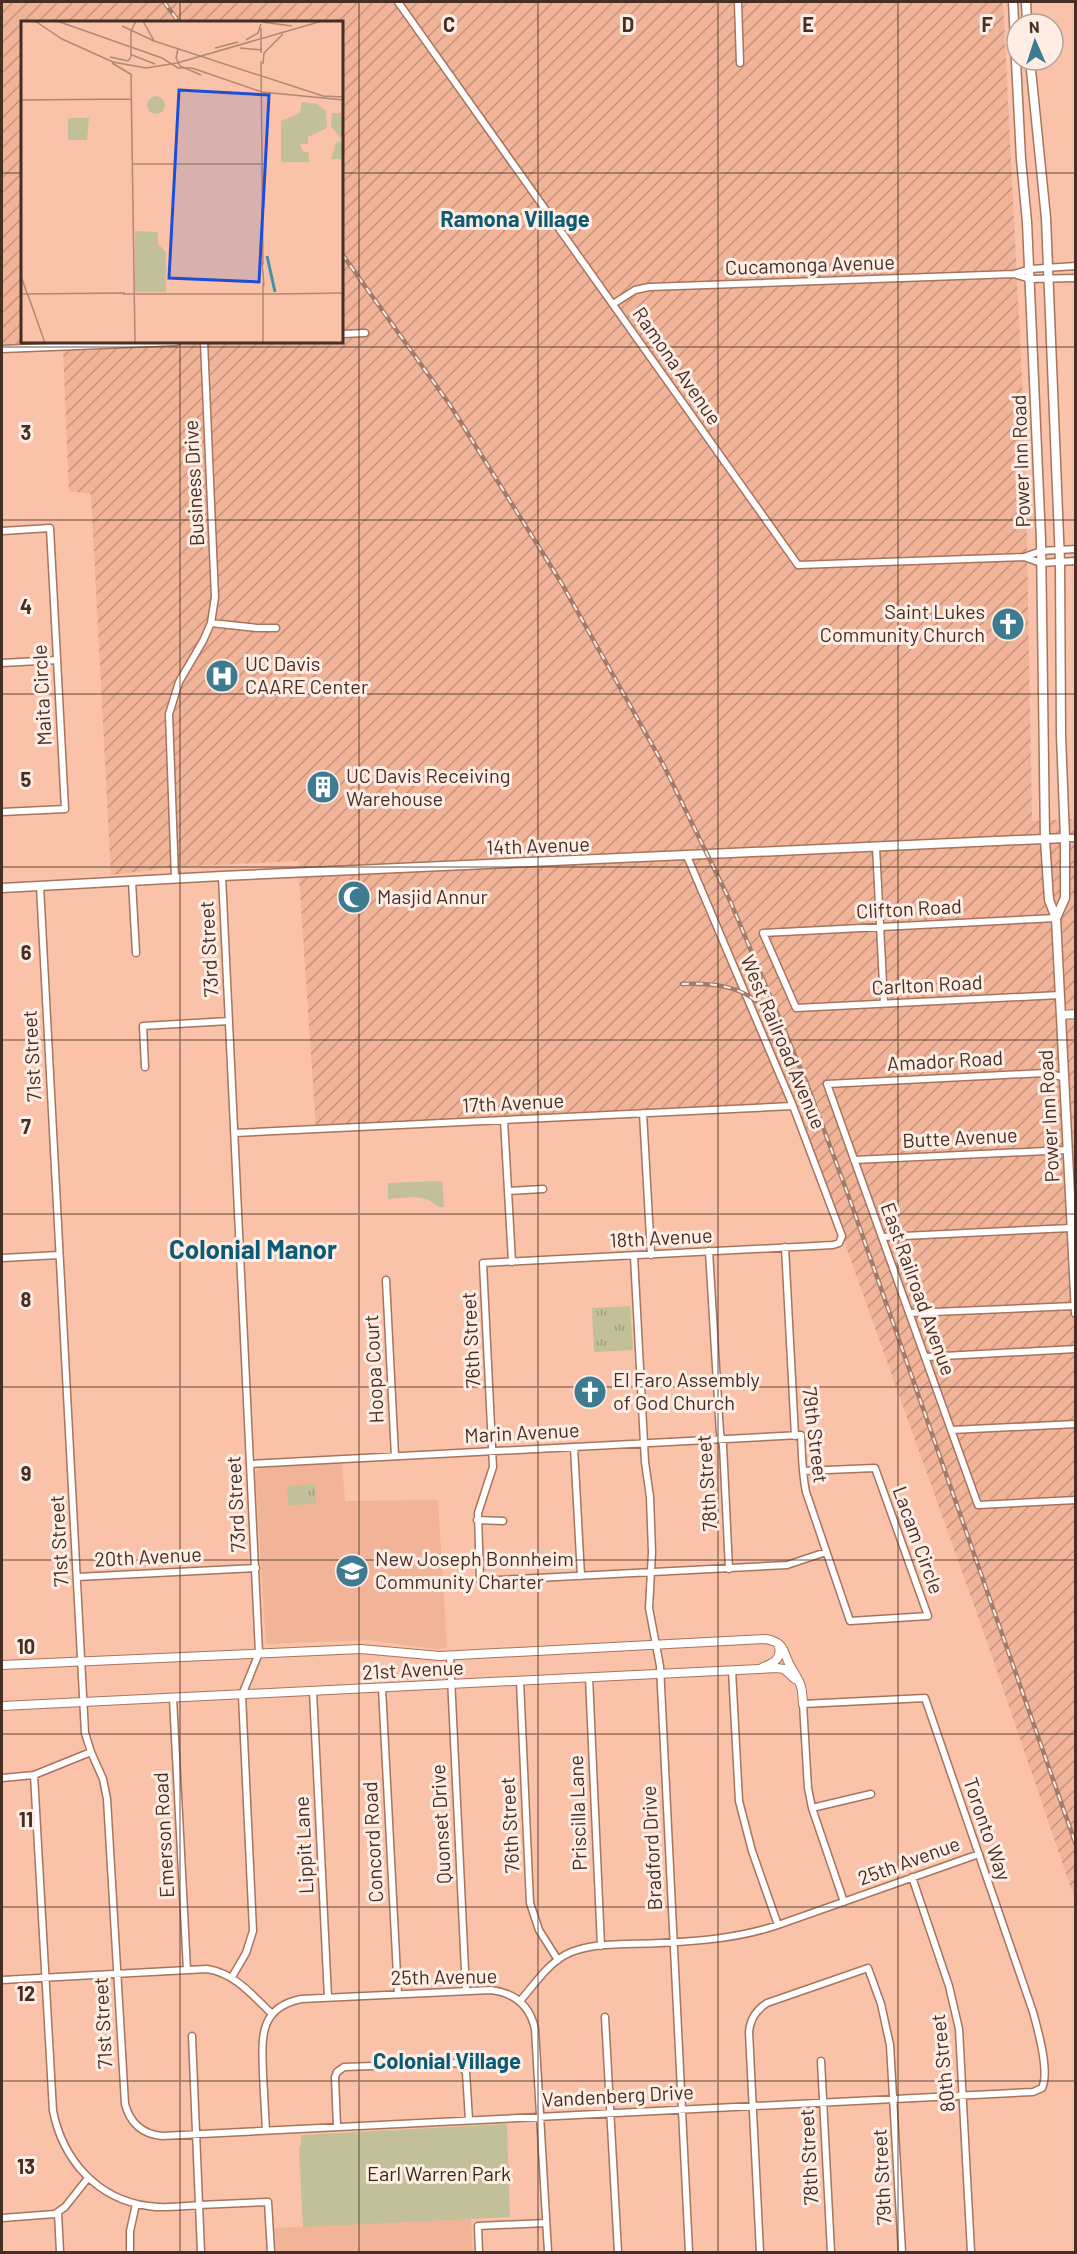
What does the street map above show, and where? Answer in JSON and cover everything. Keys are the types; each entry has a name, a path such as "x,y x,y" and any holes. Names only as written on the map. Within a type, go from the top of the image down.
{"main road":[{"name":"Power Inn Road","path":"1013,2 1030,269 1041,551 1045,840 1049,900 1056,918 1076,1313"},
{"name":"Power Inn Road","path":"1031,72 1043,185 1060,550 1065,898 1056,918"},
{"name":"14th Avenue","path":"2,888 175,878 1065,838"}],"street":[{"name":"Ramona Avenue","path":"398,2 798,565 1024,557 1041,551 1076,549"},
{"path":"738,2 740,63"},
{"name":"Cucamonga Avenue","path":"613,304 635,290 649,287 1014,274 1030,269 1076,266"},
{"name":"Cucamonga Avenue","path":"1014,274 1030,279 1076,278"},
{"path":"344,334 365,333"},
{"path":"2,349 126,344"},
{"name":"Business Drive","path":"175,878 169,714 179,682 212,623 215,597 204,344"},
{"name":"Maita Circle","path":"2,531 50,528 65,809 2,812"},
{"name":"Ramona Avenue","path":"1024,557 1041,563 1076,561"},
{"path":"212,623 276,628"},
{"path":"2,663 57,660"},
{"name":"14th Avenue","path":"1065,838 1076,838"},
{"path":"876,847 884,1003"},
{"name":"West Railroad Avenue","path":"687,856 793,1106 840,1230 842,1236 839,1242"},
{"name":"73rd Street","path":"222,876 259,1653 242,1695 254,1920 250,1943 232,1977"},
{"path":"132,881 136,953"},
{"name":"71st Street","path":"40,886 86,1733 105,1790 125,2104 130,2118 140,2129 154,2135 196,2134"},
{"name":"Clifton Road","path":"796,1008 763,933 1056,918"},
{"name":"Carlton Road","path":"796,1008 1060,995"},
{"path":"1061,1015 1076,1014"},
{"name":"73rd Street","path":"145,1067 142,1026 229,1021"},
{"name":"Amador Road","path":"827,1084 1046,1073 1064,1077"},
{"name":"East Railroad Avenue","path":"827,1084 978,1505 1076,1500"},
{"name":"17th Avenue","path":"235,1133 793,1106"},
{"path":"643,1113 651,1255"},
{"path":"504,1120 512,1262"},
{"name":"Butte Avenue","path":"854,1160 1067,1150"},
{"path":"508,1191 543,1189"},
{"path":"882,1237 1071,1228"},
{"name":"18th Avenue","path":"483,1263 785,1248 833,1245 839,1242"},
{"name":"79th Street","path":"785,1248 795,1436 801,1435 806,1491 849,1620"},
{"name":"78th Street","path":"709,1251 729,1569"},
{"path":"2,1258 60,1255"},
{"name":"Bradford Drive","path":"634,1256 644,1444 650,1497 652,1552 649,1608 660,1674 689,2253"},
{"name":"76th Street","path":"483,1263 492,1475 482,1497 477,1520 480,1581 581,1576"},
{"name":"Hoopa Court","path":"386,1280 395,1456"},
{"path":"909,1313 1075,1306"},
{"path":"925,1357 1076,1349"},
{"path":"951,1430 1076,1424"},
{"name":"Marin Avenue","path":"251,1464 795,1436"},
{"path":"574,1447 581,1576 787,1565 826,1552"},
{"name":"Lacam Circle","path":"803,1471 875,1468 928,1616 849,1620"},
{"path":"477,1520 502,1521"},
{"name":"20th Avenue","path":"77,1577 256,1568"},
{"name":"21st Avenue","path":"2,1665 361,1649 450,1656 758,1639 778,1643"},
{"path":"759,1669 778,1659 780,1655 778,1643"},
{"path":"778,1643 800,1680 806,1774 812,1808 844,1902"},
{"name":"Quonset Drive","path":"450,1656 466,1991"},
{"name":"21st Avenue","path":"2,1706 759,1669 784,1670 794,1677 801,1687"},
{"path":"732,1670 739,1802 752,1851 778,1925"},
{"name":"Priscilla Lane","path":"589,1677 601,1946"},
{"name":"76th Street","path":"520,1681 530,1903 539,1930 558,1960"},
{"name":"Concord Road","path":"382,1688 398,1994"},
{"name":"Lippit Lane","path":"313,1691 328,1998"},
{"name":"Emerson Road","path":"173,1698 187,1970"},
{"name":"Toronto Way","path":"803,1704 925,1698 1038,2028 1045,2080 1042,2088"},
{"path":"2,1778 34,1774 91,1752"},
{"path":"34,1774 56,2125 72,2159 88,2178 110,2194 136,2204 163,2207 268,2202 271,2253"},
{"path":"812,1808 872,1794"},
{"name":"25th Avenue","path":"272,2014 284,2004 292,2001 398,1994 501,1991 520,2001 558,1960 576,1950 601,1946 727,1938 778,1925 979,1854"},
{"name":"80th Street","path":"912,1877 955,2007 961,2046 971,2253"},
{"name":"79th Street","path":"753,2106 749,2032 751,2021 757,2011 767,2003 868,1968 886,2024 892,2066 902,2253"},
{"path":"2,1980 187,1970 216,1970 232,1977 272,2014 265,2025 262,2042 266,2131"},
{"path":"520,2001 530,2013 535,2029 548,2253"},
{"path":"605,2017 618,2253"},
{"path":"192,2036 201,2253"},
{"name":"78th Street","path":"821,2061 831,2253"},
{"path":"337,2127 335,2077 340,2069 355,2067 458,2063 466,2072 469,2120"},
{"name":"Vandenberg Drive","path":"196,2134 964,2096 1033,2092 1042,2088"},
{"path":"753,2106 760,2253"},
{"path":"2,2218 48,2216 58,2213 88,2178"},
{"path":"130,2253 130,2231 136,2204"},
{"path":"58,2213 60,2253"},
{"path":"479,2253 478,2226 546,2223"}],"shaded area":[{"path":"2,2 1003,2 1025,439 1032,821 1076,819 1075,1900 984,1633 840,1230 793,1106 316,1129 298,861 175,867 111,875 91,494 69,491 63,348 2,350"},
{"name":"New Joseph Bonnheim Community Charter","path":"342,1463 345,1501 438,1500 447,1648 436,1649 368,1640 266,1644 255,1472 260,1468"},
{"path":"471,2218 473,2252 276,2252 274,2228"}],"green space":[{"path":"442,1181 444,1207 438,1207 421,1198 388,1199 388,1183"},
{"path":"630,1306 633,1350 594,1352 592,1308"},
{"path":"315,1484 316,1504 288,1505 287,1488 289,1486"},
{"name":"Earl Warren Park","path":"507,2124 510,2217 303,2227 299,2148 301,2135"}],"railway":[{"path":"164,2 178,21"},
{"path":"344,257 450,405 562,584 664,766 731,903 807,1084 850,1200 1076,1845"},
{"path":"682,984 724,986 748,995 759,1003 777,1026"}],"place":[{"name":"Saint Lukes Community Church","path":"1008,624"},
{"name":"UC Davis CAARE Center","path":"222,676"},
{"name":"UC Davis Receiving Warehouse","path":"323,787"},
{"name":"Masjid Annur","path":"354,897"},
{"name":"El Faro Assembly of God Church","path":"590,1392"},
{"name":"New Joseph Bonnheim Community Charter","path":"352,1571"}],"district":[{"name":"Ramona Village","path":"515,219"},
{"name":"Colonial Manor","path":"253,1250"},
{"name":"Colonial Village","path":"447,2061"}]}
